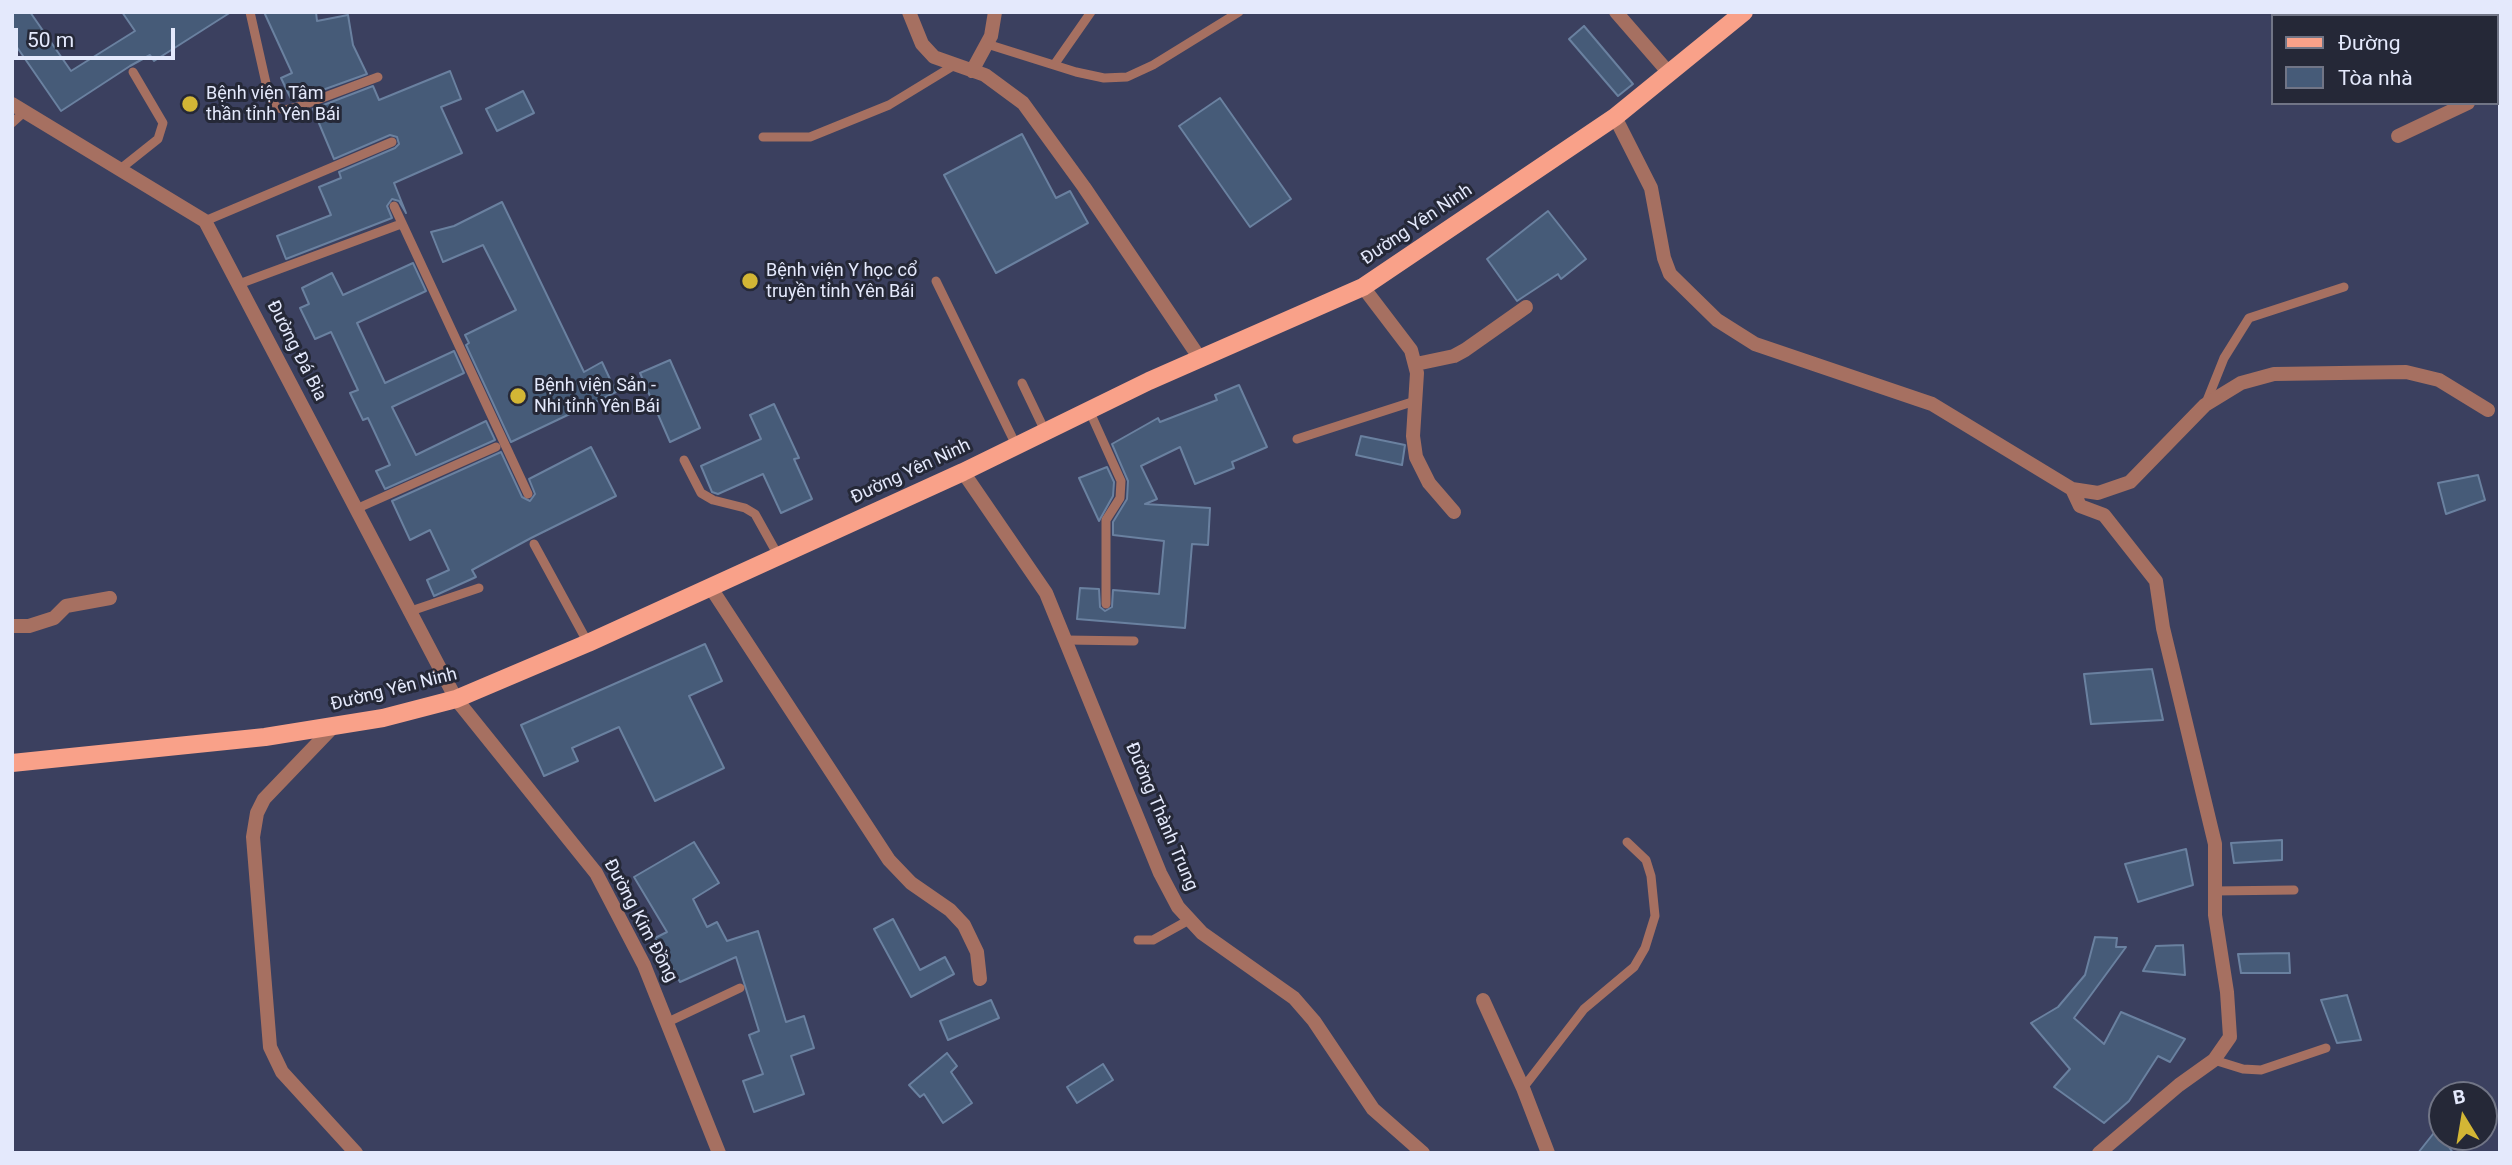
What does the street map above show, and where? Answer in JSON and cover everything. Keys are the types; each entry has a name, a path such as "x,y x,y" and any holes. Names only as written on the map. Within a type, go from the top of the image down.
{"main road":[{"name":"Đường Yên Ninh","path":"12,763 265,737 383,718 456,699 588,643 963,472 1149,381 1363,287 1615,117 1744,12"}],"street":[{"path":"909,12 928,52 1010,91 1035,117 1201,360"},
{"path":"972,71 987,44 995,12"},
{"path":"1616,12 1669,73"},
{"path":"2398,136 2465,105"},
{"path":"16,113 205,221"},
{"path":"1615,117 1651,188 1664,258 1670,274 1717,320 1755,344 1932,404 2072,489 2098,493 2130,482 2205,405 2241,383 2274,374 2406,372 2439,380 2488,410"},
{"name":"Đường Đá Bia","path":"205,221 456,699"},
{"path":"1363,287 1411,350 1416,364 1413,436 1419,466 1429,483 1454,512"},
{"path":"1416,364 1454,356 1526,307"},
{"name":"Đường Thành Trung","path":"963,472 1036,576 1066,640 1168,892 1202,933 1294,998 1314,1021 1373,1109 1423,1153"},
{"path":"2072,489 2080,506 2104,515 2156,581 2163,628 2215,845 2214,891 2230,1037 2214,1060 2179,1085 2099,1153"},
{"path":"711,588 889,860 911,883 950,910 964,925 977,952 981,979"},
{"path":"12,626 29,626 54,618 66,606 110,597"},
{"name":"Đường Kim Đồng","path":"456,699 596,873 644,965 719,1153"},
{"path":"334,726 264,799 257,813 254,837 270,1047 282,1072 356,1153"},
{"path":"1483,1000 1523,1088 1548,1153"}],"lane":[{"path":"250,12 268,92 276,107 285,110 298,107 378,77"},
{"path":"1054,65 1091,12"},
{"path":"987,44 1104,78 1127,76 1153,65 1239,12"},
{"path":"763,137 810,137 889,105 953,66"},
{"path":"119,170 158,139 163,123 133,72"},
{"path":"205,221 392,142"},
{"path":"394,206 528,494"},
{"path":"239,284 401,223"},
{"path":"936,281 1016,445"},
{"path":"2205,405 2224,358 2249,318 2344,287"},
{"path":"1022,383 1045,431"},
{"path":"1297,439 1415,401"},
{"path":"1089,410 1121,481 1120,498 1106,520 1105,604"},
{"path":"356,509 496,447"},
{"path":"684,460 701,493 713,500 745,508 755,514 779,557"},
{"path":"534,544 588,643"},
{"path":"408,612 479,588"},
{"path":"1066,640 1134,641"},
{"path":"1523,1088 1584,1009 1634,967 1645,948 1655,916 1651,876 1646,860 1628,842"},
{"path":"2214,891 2294,890"},
{"path":"1138,940 1153,940 1189,920"},
{"path":"668,1021 740,988"},
{"path":"2214,1060 2243,1069 2261,1070 2326,1048"}],"building":[{"path":"12,12 30,12 71,71 135,31 122,12 231,12 154,61 150,55 130,66 61,111 12,40"},
{"path":"264,12 316,12 317,21 348,15 353,45 367,74 292,101 281,78 292,73"},
{"path":"1584,26 1633,84 1618,96 1569,39"},
{"path":"450,71 461,99 441,107 462,153 394,183 406,213 399,201 392,199 387,206 392,218 286,259 277,236 331,215 319,187 341,178 339,172 399,144 397,137 390,135 334,159 313,109 373,86 379,100"},
{"path":"523,91 534,113 497,131 486,109"},
{"path":"1220,98 1291,199 1250,227 1179,126"},
{"path":"1022,134 1056,198 1070,191 1088,223 996,273 944,175"},
{"path":"502,202 584,372 602,362 616,392 511,442 466,345 469,343 465,335 516,310 483,245 443,262 431,232 454,226"},
{"path":"1548,211 1586,259 1561,279 1558,274 1517,301 1487,259"},
{"path":"413,263 426,291 357,323 385,383 454,351 464,373 392,407 416,455 486,421 495,440 385,489 376,471 390,465 368,418 363,420 350,393 358,390 331,332 315,339 300,308 309,304 302,288 332,273 343,295"},
{"path":"670,360 700,428 670,442 640,373"},
{"path":"1239,385 1267,447 1232,462 1234,468 1195,484 1180,447 1141,466 1157,499 1145,504 1210,508 1208,545 1192,544 1185,628 1077,619 1080,588 1099,589 1100,607 1105,611 1112,607 1113,590 1159,594 1164,541 1113,535 1113,522 1127,499 1128,481 1112,444 1158,418 1160,422 1217,400 1215,395"},
{"path":"774,404 799,458 794,459 812,499 781,513 763,474 718,494 712,492 701,466 761,439 750,415"},
{"path":"1361,436 1405,445 1402,465 1356,455"},
{"path":"591,447 616,496 472,570 476,577 434,596 427,580 449,570 430,530 410,540 392,501 501,452 522,497 530,501 535,494 529,479"},
{"path":"1107,467 1114,482 1113,496 1099,521 1079,478"},
{"path":"2478,475 2485,500 2446,514 2438,483"},
{"path":"705,644 722,681 689,696 724,768 655,801 619,727 572,748 578,761 544,776 521,725"},
{"path":"2152,669 2163,720 2091,724 2084,674"},
{"path":"2282,840 2282,860 2234,863 2231,843"},
{"path":"694,842 719,883 693,899 707,927 717,922 727,941 758,931 786,1022 804,1016 814,1048 791,1056 804,1094 754,1112 743,1081 763,1074 749,1035 759,1031 736,957 680,982 655,938 667,932 634,877"},
{"path":"2186,849 2193,885 2138,902 2125,864"},
{"path":"893,919 920,970 945,957 954,974 911,997 874,929"},
{"path":"2095,937 2117,938 2116,947 2126,947 2074,1018 2104,1044 2121,1012 2185,1039 2170,1062 2158,1056 2129,1101 2104,1123 2054,1087 2070,1069 2031,1023 2058,1007 2085,975"},
{"path":"2183,945 2185,975 2143,971 2156,946"},
{"path":"2289,953 2290,973 2241,973 2238,954"},
{"path":"2347,995 2361,1040 2337,1043 2321,1000"},
{"path":"991,1000 999,1018 948,1040 940,1021"},
{"path":"947,1053 957,1066 951,1072 972,1103 943,1123 924,1094 920,1097 909,1085"},
{"path":"1103,1064 1113,1080 1077,1103 1067,1087"},
{"path":"2428,1140 2428,1151 2453,1153 2418,1153"}],"place":[{"name":"Bệnh viện Tâm thần tỉnh Yên Bái","path":"190,104"},
{"name":"Bệnh viện Y học cổ truyền tỉnh Yên Bái","path":"750,281"},
{"name":"Bệnh viện Sản - Nhi tỉnh Yên Bái","path":"518,396"}]}
